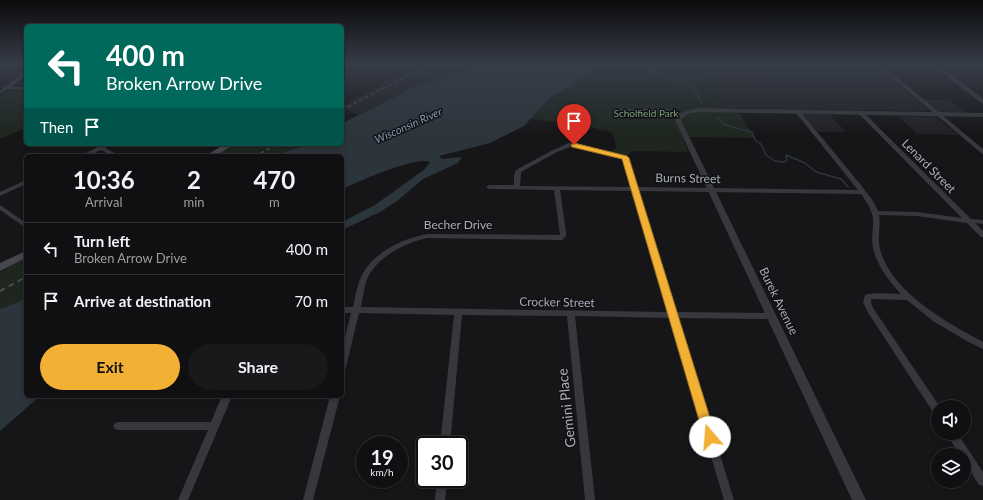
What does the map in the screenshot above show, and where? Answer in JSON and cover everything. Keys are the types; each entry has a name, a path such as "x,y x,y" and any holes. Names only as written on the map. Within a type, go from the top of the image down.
{"main road":[{"path":"213,154 228,146"},
{"path":"0,267 24,255"}],"street":[{"path":"906,87 983,152"},
{"path":"964,87 983,102"},
{"path":"0,93 3,88 24,88"},
{"path":"616,111 669,110 683,115 688,112 699,110 983,115"},
{"path":"798,112 863,192 876,213 877,220 875,243 879,257 891,277 909,297 946,325 983,346"},
{"name":"Lenard Street","path":"860,113 983,235"},
{"name":"Burek Avenue","path":"683,115 678,120 679,123 859,500"},
{"path":"88,154 105,146"},
{"path":"517,187 518,171 562,147 578,146 625,158 729,500"},
{"path":"101,148 113,154"},
{"path":"0,194 24,183"},
{"name":"Burns Street","path":"489,187 863,192"},
{"name":"Becher Drive","path":"344,360 367,272 389,252 408,240 427,236 560,238 563,236 557,188"},
{"path":"0,207 24,225"},
{"path":"876,213 920,214 983,222"},
{"path":"909,297 873,296 868,297 867,302 931,401"},
{"name":"Crocker Street","path":"344,310 458,313 771,316"},
{"path":"446,436 458,313"},
{"name":"Gemini Place","path":"571,314 590,500"},
{"path":"183,500 226,398"},
{"path":"308,500 334,398"},
{"path":"118,426 214,426"},
{"path":"957,440 983,481"},
{"path":"440,500 441,488"}],"shaded area":[{"path":"375,87 413,87 358,115 344,109 344,105"},
{"path":"712,87 902,87 930,111 724,108"},
{"path":"923,100 949,100 966,113 940,113"},
{"path":"806,114 830,115 846,132 818,132 805,116"},
{"path":"898,116 935,117 959,135 917,134"}],"green space":[{"name":"Scholfield Park","path":"569,87 712,87 727,113 739,113 755,138 682,137 689,152 632,151 625,158 609,153 617,147 612,132 570,123 531,119 551,97"},
{"path":"24,89 24,129 0,139 0,96 10,90"},
{"path":"233,146 300,146 278,154 218,154"},
{"path":"24,259 24,300 0,309 0,272"}],"water":[{"name":"Wisconsin River","path":"413,87 569,87 551,97 524,126 490,143 439,156 442,159 462,157 458,163 423,179 397,201 380,212 344,229 344,221 375,205 425,169 430,162 423,161 400,166 344,188 344,154 278,154 300,146 344,146 344,123"},
{"path":"24,300 24,398 38,398 0,431 0,309"}],"waterway":[{"path":"692,87 702,103"},
{"path":"717,117 725,125 752,132 755,140 761,144 766,155 775,161 784,162 787,160 786,155 805,163 816,172 841,179 848,187"}],"railway":[{"path":"344,109 385,87"},
{"path":"259,154 274,146"},
{"path":"0,291 24,278"}],"route":[{"path":"574,145 625,158 710,437"}]}
